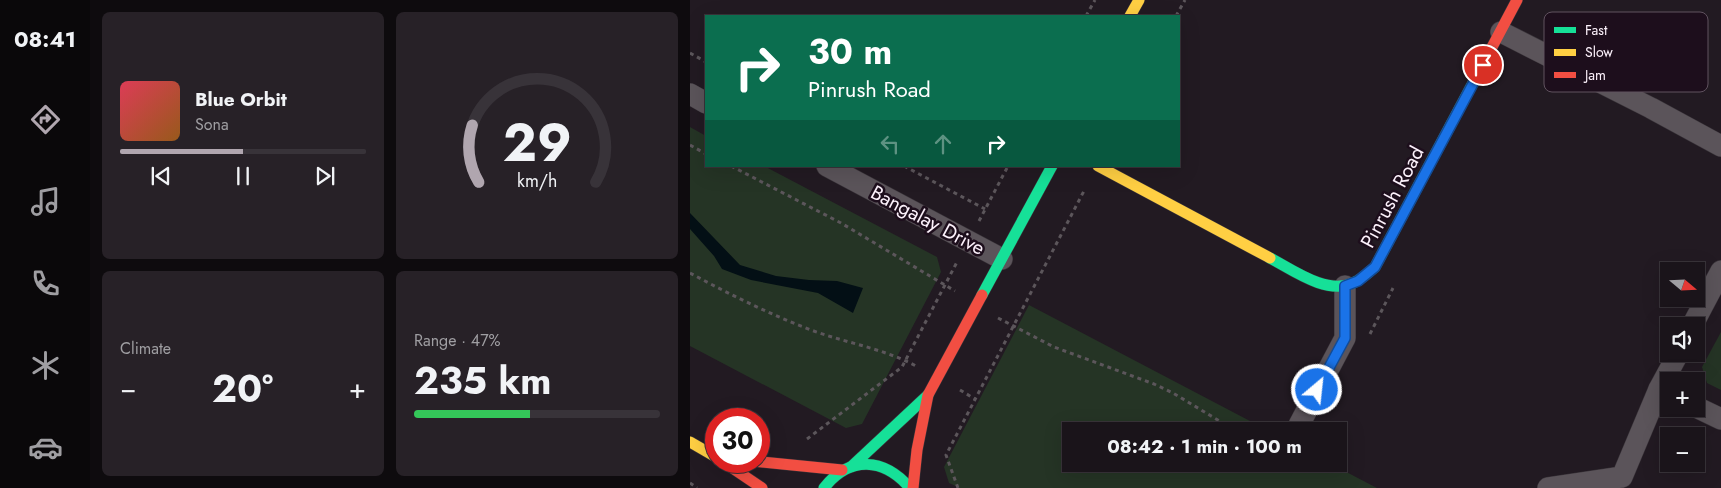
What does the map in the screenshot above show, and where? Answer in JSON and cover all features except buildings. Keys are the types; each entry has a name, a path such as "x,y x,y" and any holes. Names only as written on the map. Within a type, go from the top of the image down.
{"street":[{"path":"1131,15 1139,0"},
{"name":"Pinrush Road","path":"1345,286 1358,281 1375,267 1517,0"},
{"path":"1501,32 1544,54"},
{"path":"1619,92 1721,146"},
{"path":"690,94 705,102"},
{"name":"Bangalay Drive","path":"829,167 1002,259"},
{"path":"912,488 917,450 928,395 1051,167"},
{"path":"1100,167 1318,284 1345,286 1345,338 1301,422"},
{"path":"1697,317 1721,271"},
{"path":"824,488 828,482 847,468 928,395"},
{"path":"1548,488 1622,477 1660,400"},
{"path":"1705,411 1721,419"},
{"path":"690,442 705,451"},
{"path":"770,463 847,468 869,464 886,468 902,477 912,488"},
{"path":"740,473 762,488"}],"path":[{"path":"1087,15 1095,0"},
{"path":"1177,15 1185,0"},
{"path":"690,53 705,61"},
{"path":"690,145 705,153"},
{"path":"732,167 841,223 936,282 944,285"},
{"path":"906,167 985,210"},
{"path":"798,465 807,438 902,367 1007,167"},
{"path":"958,488 946,455 1088,183"},
{"path":"690,272 767,312 813,330 878,349 905,360"},
{"path":"1013,327 1054,347 1154,384 1221,422"},
{"path":"690,483 697,488"}],"green space":[{"path":"690,127 705,135 705,167 766,167 937,257 941,272 862,424 846,428 690,346"},
{"path":"1029,305 1252,422 1062,422 1062,472 1346,472 1377,488 960,488 949,483 944,467"},
{"path":"1721,332 1721,390 1707,383 1702,367"}],"shaded area":[{"path":"690,213 740,265 776,276 837,281 863,288 853,313 818,293 751,280 722,269 714,256 690,229"}],"traffic: fast":[{"path":"1270,258 1310,280 1332,286 1343,286 1353,283 1367,274 1375,267 1473,83"},
{"path":"982,295 1051,167"},
{"path":"851,467 928,395"},
{"path":"824,488 834,477 845,470 867,464 889,471 910,488"}],"traffic: slow":[{"path":"1131,15 1139,0"},
{"path":"1100,167 1270,258"},
{"path":"690,442 705,451"}],"traffic: jam":[{"path":"1473,83 1517,0"},
{"path":"913,488 917,450 928,395 982,295"},
{"path":"770,463 842,470"},
{"path":"740,473 762,488"}],"route":[{"path":"1317,390 1345,338 1345,286 1358,281 1375,267 1483,65"}]}
